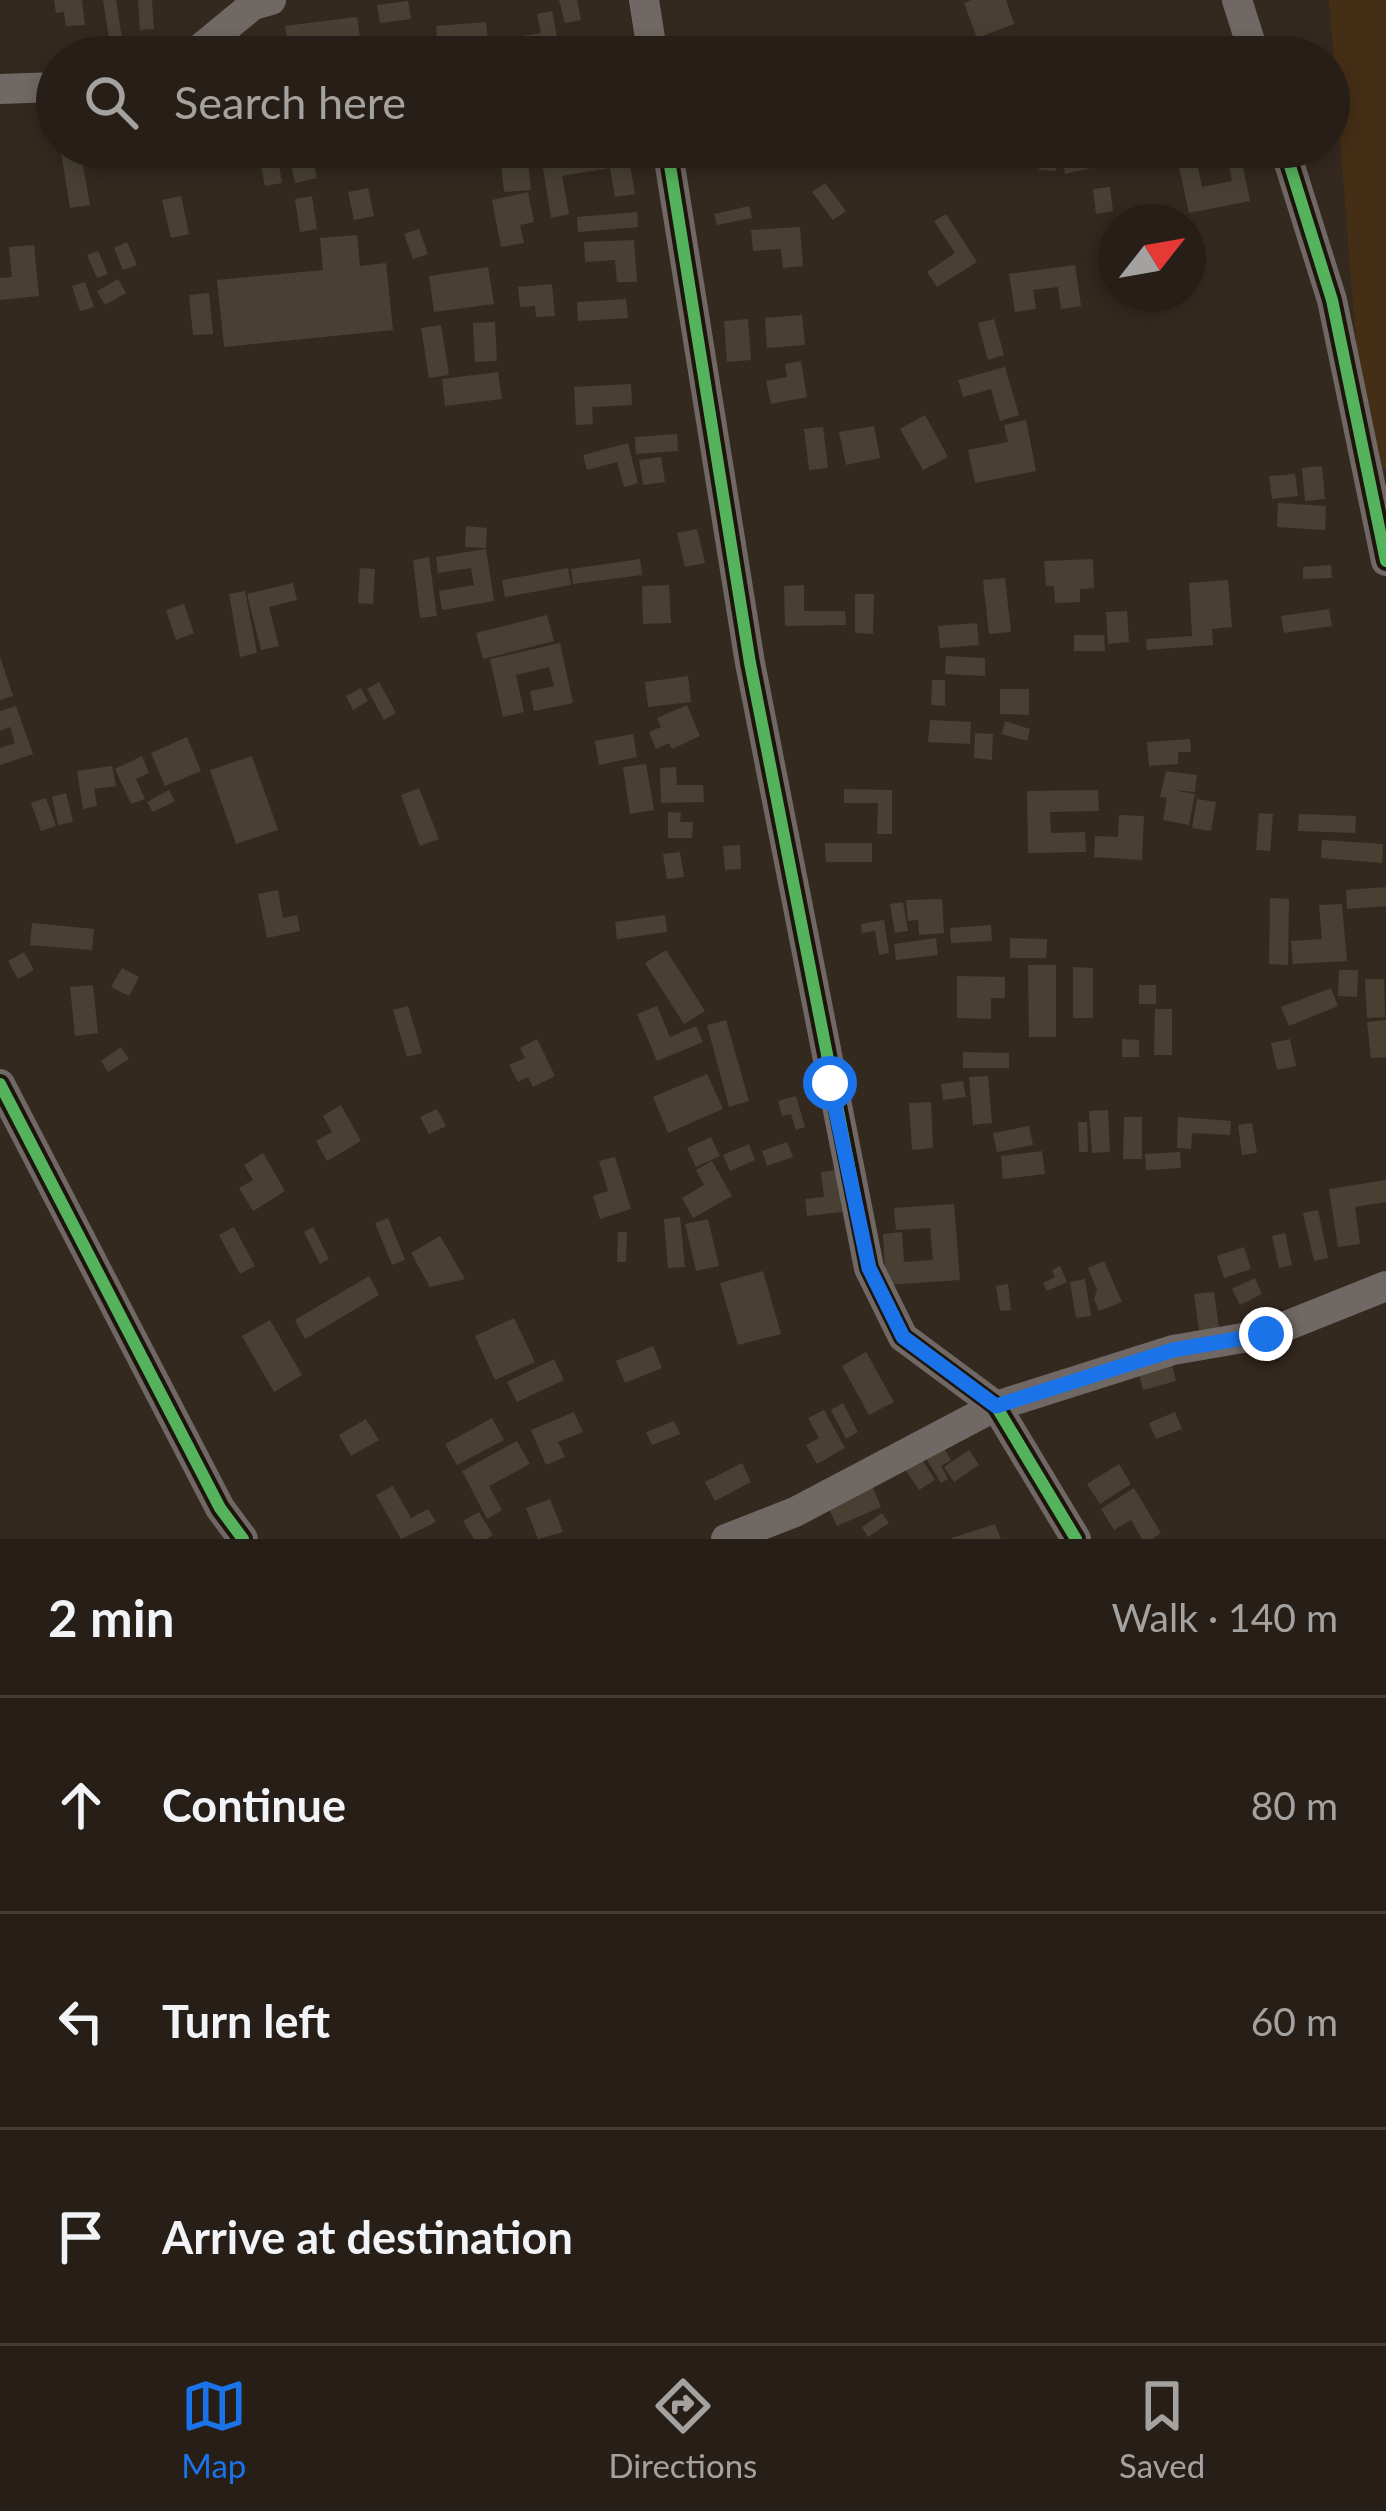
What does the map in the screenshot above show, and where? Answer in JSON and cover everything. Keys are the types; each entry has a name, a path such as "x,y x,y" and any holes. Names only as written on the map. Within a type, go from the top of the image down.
{"street":[{"path":"215,36 253,5 272,0"},
{"path":"644,0 650,36"},
{"path":"1237,0 1248,36"},
{"path":"0,89 36,88"},
{"path":"670,168 750,663 869,1268 903,1337 996,1406 1076,1539"},
{"path":"1290,168 1332,300 1386,561"},
{"path":"0,1084 220,1508 243,1539"},
{"path":"726,1539 795,1512 996,1406 1173,1350 1266,1334 1386,1286"}],"shaded area":[{"path":"1329,0 1386,0 1386,469 1366,470 1342,168 1350,168 1350,36 1332,36"}],"building":[{"path":"54,0 82,0 85,25 66,26 64,12 56,13"},
{"path":"103,0 116,0 122,36 109,36"},
{"path":"138,0 152,0 154,29 140,30"},
{"path":"559,0 577,0 581,20 565,23"},
{"path":"1006,0 1014,24 976,36 964,3"},
{"path":"408,1 411,19 380,23 377,5"},
{"path":"552,11 557,36 523,36 541,33 537,14"},
{"path":"357,17 360,36 287,36 285,26"},
{"path":"486,22 488,36 437,36 436,26"},
{"path":"64,168 83,168 90,205 70,208"},
{"path":"261,168 280,168 282,183 265,186"},
{"path":"292,168 315,168 317,178 295,183"},
{"path":"501,168 529,168 531,190 504,192"},
{"path":"543,168 610,168 562,176 569,214 551,218"},
{"path":"610,168 630,168 635,194 615,197"},
{"path":"1179,168 1198,168 1202,187 1232,181 1229,168 1243,168 1250,201 1206,210 1206,204 1187,204"},
{"path":"825,183 846,211 833,220 812,192"},
{"path":"1110,187 1112,204 1098,204 1096,214 1093,189"},
{"path":"368,188 374,216 354,220 348,192"},
{"path":"528,192 534,222 520,225 524,243 501,247 492,200"},
{"path":"181,196 189,234 171,238 162,200"},
{"path":"312,196 317,229 300,232 295,199"},
{"path":"749,206 752,218 717,225 714,214"},
{"path":"637,212 638,227 578,232 577,217"},
{"path":"946,214 977,262 937,287 927,272 955,253 934,221"},
{"path":"800,227 803,266 783,268 781,249 753,251 751,230"},
{"path":"419,229 428,254 413,259 404,234"},
{"path":"357,235 360,266 386,263 393,330 224,347 217,280 323,270 320,238"},
{"path":"634,240 637,282 617,282 615,260 585,262 584,242"},
{"path":"127,242 137,265 123,270 114,248"},
{"path":"34,245 39,296 0,300 0,278 12,277 9,247"},
{"path":"98,251 108,274 97,278 87,255"},
{"path":"1075,265 1081,306 1061,309 1058,287 1033,290 1036,309 1015,312 1009,274"},
{"path":"488,267 494,304 434,312 429,276"},
{"path":"118,279 126,293 105,305 97,291"},
{"path":"85,282 94,307 80,311 72,286"},
{"path":"552,284 555,316 536,317 535,306 520,307 518,287"},
{"path":"209,293 213,334 193,335 189,295"},
{"path":"626,299 628,318 578,321 577,302"},
{"path":"802,315 805,345 767,348 765,318"},
{"path":"748,319 751,360 727,362 724,321"},
{"path":"994,319 1004,355 988,360 978,323"},
{"path":"495,322 497,361 475,362 473,323"},
{"path":"441,325 449,375 429,378 421,328"},
{"path":"801,361 807,397 771,404 766,381 787,377 785,364"},
{"path":"1005,367 1019,415 1000,421 991,389 963,397 958,380"},
{"path":"498,372 502,399 445,406 442,379"},
{"path":"631,384 632,405 592,407 593,424 576,425 574,387"},
{"path":"925,415 948,457 923,470 900,429"},
{"path":"1026,420 1036,471 975,483 968,450 1008,442 1004,425"},
{"path":"874,426 880,458 846,465 839,432"},
{"path":"823,427 828,468 809,470 804,429"},
{"path":"677,434 678,451 636,454 635,437"},
{"path":"628,443 638,483 624,487 617,462 587,470 583,455"},
{"path":"661,457 665,482 643,485 639,460"},
{"path":"1322,466 1325,499 1305,501 1302,468"},
{"path":"1295,474 1298,496 1272,499 1269,476"},
{"path":"1278,503 1326,506 1325,530 1277,527"},
{"path":"466,526 487,528 486,548 465,547"},
{"path":"697,529 705,563 685,567 677,533"},
{"path":"486,549 494,601 442,610 439,591 474,585 471,568 438,573 436,557"},
{"path":"429,557 437,616 420,618 413,560"},
{"path":"640,559 642,575 573,584 571,569"},
{"path":"1093,559 1094,588 1080,589 1080,602 1055,603 1054,586 1046,586 1044,561"},
{"path":"1331,565 1332,578 1303,579 1303,567"},
{"path":"360,568 375,569 373,604 358,603"},
{"path":"568,568 571,585 505,597 502,580"},
{"path":"1005,578 1011,632 989,634 983,580"},
{"path":"1228,580 1232,627 1212,629 1213,645 1147,650 1146,639 1192,636 1189,583"},
{"path":"293,583 297,600 269,607 279,646 261,650 247,594"},
{"path":"669,585 671,623 643,624 642,586"},
{"path":"804,585 804,611 845,611 846,625 785,626 784,586"},
{"path":"245,591 257,653 240,657 229,594"},
{"path":"855,594 874,594 873,634 855,633"},
{"path":"184,604 194,633 176,640 166,610"},
{"path":"1329,609 1332,626 1284,633 1281,616"},
{"path":"1127,611 1129,642 1108,644 1106,612"},
{"path":"547,615 554,641 483,659 476,633"},
{"path":"977,623 979,645 940,648 938,626"},
{"path":"1074,635 1104,635 1105,651 1074,651"},
{"path":"560,643 573,703 534,711 530,691 554,686 549,667 516,675 524,712 503,717 490,659"},
{"path":"946,656 985,658 985,676 945,674"},
{"path":"0,657 13,696 0,700"},
{"path":"688,676 691,702 648,707 645,682"},
{"path":"932,680 945,680 945,706 931,705"},
{"path":"379,682 396,713 384,720 367,689"},
{"path":"361,688 368,701 353,710 346,696"},
{"path":"1000,689 1029,689 1029,715 1000,714"},
{"path":"687,705 700,736 672,749 669,743 656,749 649,732 661,727 657,718"},
{"path":"16,706 33,754 0,765 0,748 15,743 10,727 0,731 0,711"},
{"path":"930,720 971,722 970,744 928,742"},
{"path":"1005,721 1030,729 1027,741 1002,734"},
{"path":"975,733 993,734 992,760 974,758"},
{"path":"633,734 637,757 599,765 595,741"},
{"path":"187,737 201,771 165,786 151,753"},
{"path":"1190,739 1191,752 1178,752 1178,764 1149,766 1147,742"},
{"path":"142,756 149,773 136,779 145,799 131,804 115,769"},
{"path":"252,756 278,830 236,844 210,770"},
{"path":"646,764 654,810 630,814 623,767"},
{"path":"112,766 116,786 94,789 97,806 83,809 77,771"},
{"path":"676,767 677,785 703,785 704,802 661,803 660,768"},
{"path":"1166,771 1197,775 1195,792 1173,790 1195,794 1189,825 1163,820 1167,798 1160,797"},
{"path":"419,788 439,839 420,846 401,795"},
{"path":"844,789 892,790 892,834 877,834 878,803 844,803"},
{"path":"169,790 175,801 153,812 147,802"},
{"path":"1098,790 1099,811 1050,812 1051,833 1085,832 1086,852 1028,853 1027,791"},
{"path":"66,793 73,822 58,825 52,797"},
{"path":"46,798 56,826 41,831 31,803"},
{"path":"1197,799 1216,802 1211,831 1192,828"},
{"path":"668,812 681,813 680,822 693,822 692,838 668,838"},
{"path":"1259,813 1273,814 1270,851 1256,850"},
{"path":"1299,814 1356,816 1355,833 1298,831"},
{"path":"1119,815 1144,816 1142,860 1094,857 1095,836 1118,837"},
{"path":"1322,840 1383,844 1382,863 1321,858"},
{"path":"825,843 872,843 872,862 826,862"},
{"path":"740,845 741,869 725,870 723,846"},
{"path":"680,852 684,877 667,879 663,854"},
{"path":"1386,887 1386,906 1347,909 1346,890"},
{"path":"278,890 283,918 297,915 300,931 267,938 258,894"},
{"path":"1270,898 1289,899 1288,965 1269,964"},
{"path":"942,899 944,933 919,935 918,920 908,921 906,900"},
{"path":"903,902 908,931 895,933 890,904"},
{"path":"1342,904 1347,961 1293,964 1291,941 1322,939 1319,905"},
{"path":"665,915 667,932 617,939 615,922"},
{"path":"884,920 889,953 879,955 875,931 862,933 861,924"},
{"path":"32,923 94,929 92,950 30,945"},
{"path":"991,925 992,941 951,943 950,928"},
{"path":"936,938 938,955 896,960 894,944"},
{"path":"1010,938 1047,939 1046,958 1010,958"},
{"path":"666,950 705,1011 684,1024 645,963"},
{"path":"24,952 34,970 18,979 8,961"},
{"path":"1028,965 1056,965 1056,1037 1029,1037"},
{"path":"1073,967 1093,968 1093,1018 1073,1018"},
{"path":"122,968 139,977 129,996 111,987"},
{"path":"1339,970 1358,970 1357,997 1338,996"},
{"path":"957,976 1005,977 1005,998 991,998 991,1019 957,1018"},
{"path":"1365,979 1384,979 1385,1017 1367,1018"},
{"path":"93,985 98,1033 75,1036 70,987"},
{"path":"1139,985 1156,985 1156,1004 1139,1004"},
{"path":"1331,988 1338,1006 1289,1026 1281,1007"},
{"path":"408,1006 422,1053 407,1057 393,1010"},
{"path":"657,1006 670,1037 696,1026 703,1042 657,1061 637,1014"},
{"path":"1155,1009 1172,1009 1172,1055 1154,1055"},
{"path":"726,1020 749,1101 729,1107 707,1025"},
{"path":"1386,1020 1386,1057 1371,1058 1367,1022"},
{"path":"537,1039 555,1076 533,1087 528,1077 518,1082 509,1065 525,1058 520,1048"},
{"path":"1122,1039 1139,1040 1139,1057 1122,1057"},
{"path":"1290,1039 1296,1066 1277,1070 1271,1043"},
{"path":"121,1047 129,1059 108,1072 101,1061"},
{"path":"963,1052 1009,1053 1009,1068 963,1068"},
{"path":"707,1074 723,1109 668,1133 653,1097"},
{"path":"988,1076 992,1123 973,1125 969,1077"},
{"path":"963,1081 966,1097 943,1100 941,1084"},
{"path":"796,1096 805,1127 796,1130 791,1114 782,1116 778,1101"},
{"path":"931,1102 933,1148 912,1150 909,1103"},
{"path":"341,1105 361,1141 327,1161 316,1141 332,1132 323,1116"},
{"path":"437,1109 446,1126 429,1134 420,1117"},
{"path":"1108,1110 1110,1152 1092,1153 1089,1111"},
{"path":"1124,1117 1142,1117 1142,1159 1123,1159"},
{"path":"1178,1117 1231,1121 1230,1135 1192,1133 1191,1149 1177,1148"},
{"path":"1078,1122 1087,1122 1088,1152 1079,1152"},
{"path":"1252,1123 1257,1153 1242,1155 1238,1125"},
{"path":"1029,1126 1033,1145 997,1152 993,1133"},
{"path":"711,1137 720,1156 696,1167 687,1148"},
{"path":"787,1142 793,1157 767,1166 762,1151"},
{"path":"749,1144 755,1160 730,1171 723,1155"},
{"path":"1042,1151 1045,1174 1003,1179 1001,1156"},
{"path":"1180,1152 1181,1168 1146,1170 1145,1154"},
{"path":"263,1153 285,1191 253,1211 239,1188 253,1180 244,1165"},
{"path":"615,1157 631,1209 600,1219 593,1196 608,1191 599,1161"},
{"path":"712,1161 732,1196 693,1218 682,1198 704,1185 696,1170"},
{"path":"837,1170 842,1212 807,1216 805,1199 824,1197 821,1172"},
{"path":"1386,1180 1386,1202 1355,1207 1360,1244 1338,1247 1329,1189"},
{"path":"954,1204 960,1280 886,1285 883,1234 902,1232 904,1262 933,1260 930,1228 896,1230 894,1208"},
{"path":"1318,1210 1328,1258 1314,1261 1303,1213"},
{"path":"680,1217 685,1267 668,1268 664,1219"},
{"path":"388,1218 405,1260 392,1265 375,1223"},
{"path":"708,1219 719,1266 696,1271 685,1224"},
{"path":"234,1227 255,1266 240,1274 219,1235"},
{"path":"313,1227 329,1259 320,1264 304,1232"},
{"path":"618,1232 627,1232 626,1262 617,1262"},
{"path":"1285,1233 1292,1265 1279,1268 1272,1236"},
{"path":"440,1236 465,1279 430,1287 411,1253"},
{"path":"1244,1247 1251,1269 1224,1278 1217,1256"},
{"path":"1104,1261 1122,1302 1099,1311 1088,1268"},
{"path":"1060,1266 1067,1282 1047,1291 1043,1283 1055,1277 1052,1270"},
{"path":"763,1271 781,1334 738,1345 720,1283"},
{"path":"369,1276 379,1295 305,1339 295,1320"},
{"path":"1255,1278 1262,1294 1240,1305 1232,1289"},
{"path":"1085,1279 1091,1316 1076,1318 1070,1282"},
{"path":"1008,1284 1011,1310 1000,1311 996,1286"},
{"path":"1214,1292 1219,1328 1199,1330 1194,1294"},
{"path":"514,1318 535,1362 495,1380 475,1336"},
{"path":"270,1320 302,1375 274,1392 242,1336"},
{"path":"653,1346 662,1368 625,1383 616,1361"},
{"path":"866,1352 894,1402 869,1415 842,1366"},
{"path":"554,1359 564,1380 517,1402 507,1382"},
{"path":"1172,1365 1176,1381 1143,1390 1139,1374"},
{"path":"843,1403 858,1432 846,1439 831,1410"},
{"path":"824,1410 845,1448 817,1464 806,1445 819,1438 808,1418"},
{"path":"574,1412 583,1432 558,1442 565,1457 546,1465 531,1430"},
{"path":"1175,1412 1182,1429 1156,1439 1149,1423"},
{"path":"492,1418 504,1440 457,1465 445,1444"},
{"path":"366,1419 379,1440 351,1456 339,1435"},
{"path":"674,1421 680,1434 652,1445 646,1432"},
{"path":"517,1441 530,1464 489,1486 502,1510 487,1519 462,1471"},
{"path":"940,1441 951,1460 941,1466 948,1479 941,1483 922,1452"},
{"path":"969,1450 979,1465 954,1482 944,1467"},
{"path":"921,1458 935,1480 919,1490 905,1469"},
{"path":"742,1463 751,1482 715,1501 705,1482"},
{"path":"1119,1464 1131,1484 1100,1504 1087,1484"},
{"path":"871,1483 881,1507 837,1526 826,1503"},
{"path":"393,1486 411,1518 428,1509 436,1522 401,1539 376,1495"},
{"path":"1134,1488 1161,1533 1152,1539 1142,1539 1131,1520 1114,1530 1101,1509"},
{"path":"550,1499 563,1532 538,1539 526,1508"},
{"path":"479,1512 493,1535 486,1539 474,1539 463,1521"},
{"path":"882,1513 889,1523 868,1537 862,1527"},
{"path":"995,1524 1001,1539 952,1539 952,1538"}],"cycle path":[{"path":"670,168 750,663 869,1268 903,1337 996,1406 1076,1539"},
{"path":"1291,168 1332,300 1386,561"},
{"path":"0,1084 220,1508 243,1539"}],"route":[{"path":"830,1083 869,1268 903,1337 996,1406 1173,1350 1266,1334"}]}
